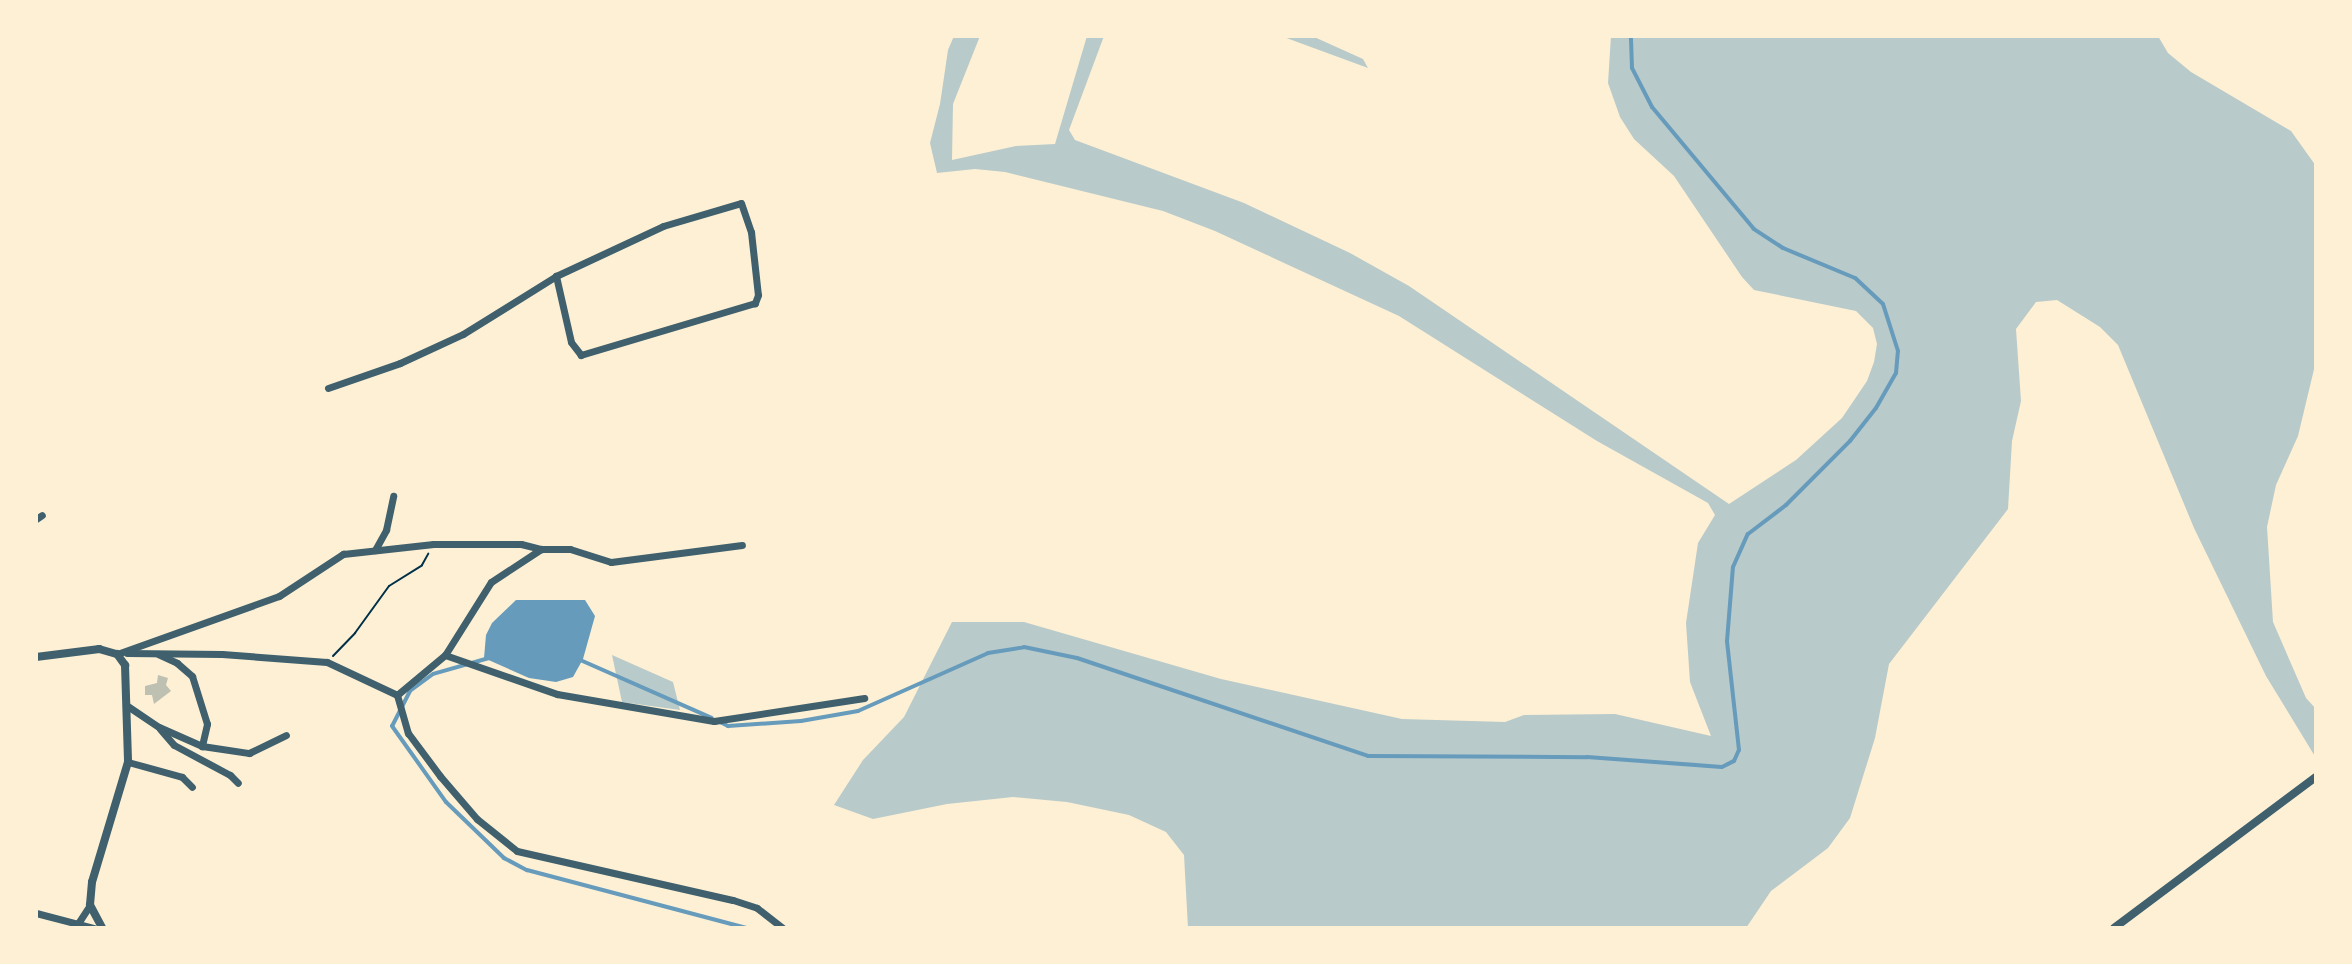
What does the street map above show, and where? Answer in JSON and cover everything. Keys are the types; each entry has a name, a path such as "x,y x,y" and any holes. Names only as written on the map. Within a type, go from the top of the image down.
{"street":[{"path":"328,388 400,363 463,334 556,276 663,226 741,203 751,232 758,295 755,303 581,355 571,342 556,276"},
{"path":"375,550 386,530 393,496"},
{"path":"117,654 279,596 343,554 433,544 521,544 541,549 570,549 611,562 742,545"},
{"path":"397,695 445,655 491,582 541,549"},
{"path":"36,657 99,649 117,654 222,654 327,662 397,695 408,733 440,776 477,819 517,851 733,900 757,908 783,928"},
{"path":"152,652 177,663 192,676 207,724 202,746"},
{"path":"76,925 90,905 92,882 128,762 125,665 117,654"},
{"path":"445,655 557,694 714,721 864,698"},
{"path":"126,705 159,727 202,746 249,753 286,735"},
{"path":"159,727 174,745 230,775 238,783"},
{"path":"128,762 182,777 192,787"},
{"path":"2114,928 2316,777"},
{"path":"90,905 102,928"},
{"path":"36,913 93,928"}],"path":[{"path":"327,662 355,633 389,586 422,565 433,544"}],"shaded area":[{"path":"954,36 980,36 953,104 952,160 1016,146 1055,144 1087,36 1104,36 1069,130 1075,140 1244,203 1350,253 1409,286 1729,504 1796,460 1842,418 1867,381 1874,362 1877,344 1873,328 1856,311 1754,290 1742,277 1674,176 1634,139 1620,117 1608,83 1611,36 2158,36 2168,53 2191,72 2291,131 2316,166 2316,361 2298,436 2276,485 2267,527 2273,622 2306,698 2316,709 2316,758 2266,676 2194,528 2118,345 2100,327 2057,300 2036,302 2016,329 2021,401 2012,441 2008,509 1889,664 1875,738 1850,818 1828,848 1771,891 1746,928 1188,928 1184,855 1166,832 1129,815 1067,802 1013,797 947,804 873,819 834,805 863,760 904,717 952,622 1024,622 1221,679 1402,719 1505,722 1524,715 1615,714 1711,736 1690,682 1686,623 1698,543 1715,515 1708,503 1597,441 1399,316 1215,231 1163,211 1005,172 975,169 937,173 930,143 940,104 948,50"},
{"path":"1281,36 1312,36 1363,59 1368,68"},
{"path":"612,655 673,682 680,710 622,702"}],"water":[{"path":"516,600 585,600 595,616 583,659 573,677 556,682 529,678 484,658 486,635 492,623"}],"building":[{"path":"158,675 168,678 166,685 171,691 154,704 152,695 145,695 145,686 157,683"}],"waterway":[{"path":"720,722 728,726 801,721 858,711 988,653 1024,647 1077,658 1368,756 1587,757 1722,767 1734,761 1739,750 1727,641 1733,567 1748,534 1786,505 1850,441 1876,408 1896,373 1898,351 1883,304 1855,278 1783,248 1754,229 1652,107 1632,68 1631,36"},
{"path":"489,658 433,674 410,691 392,726 446,802 504,858 527,870 746,928"},
{"path":"578,659 712,718"}]}
